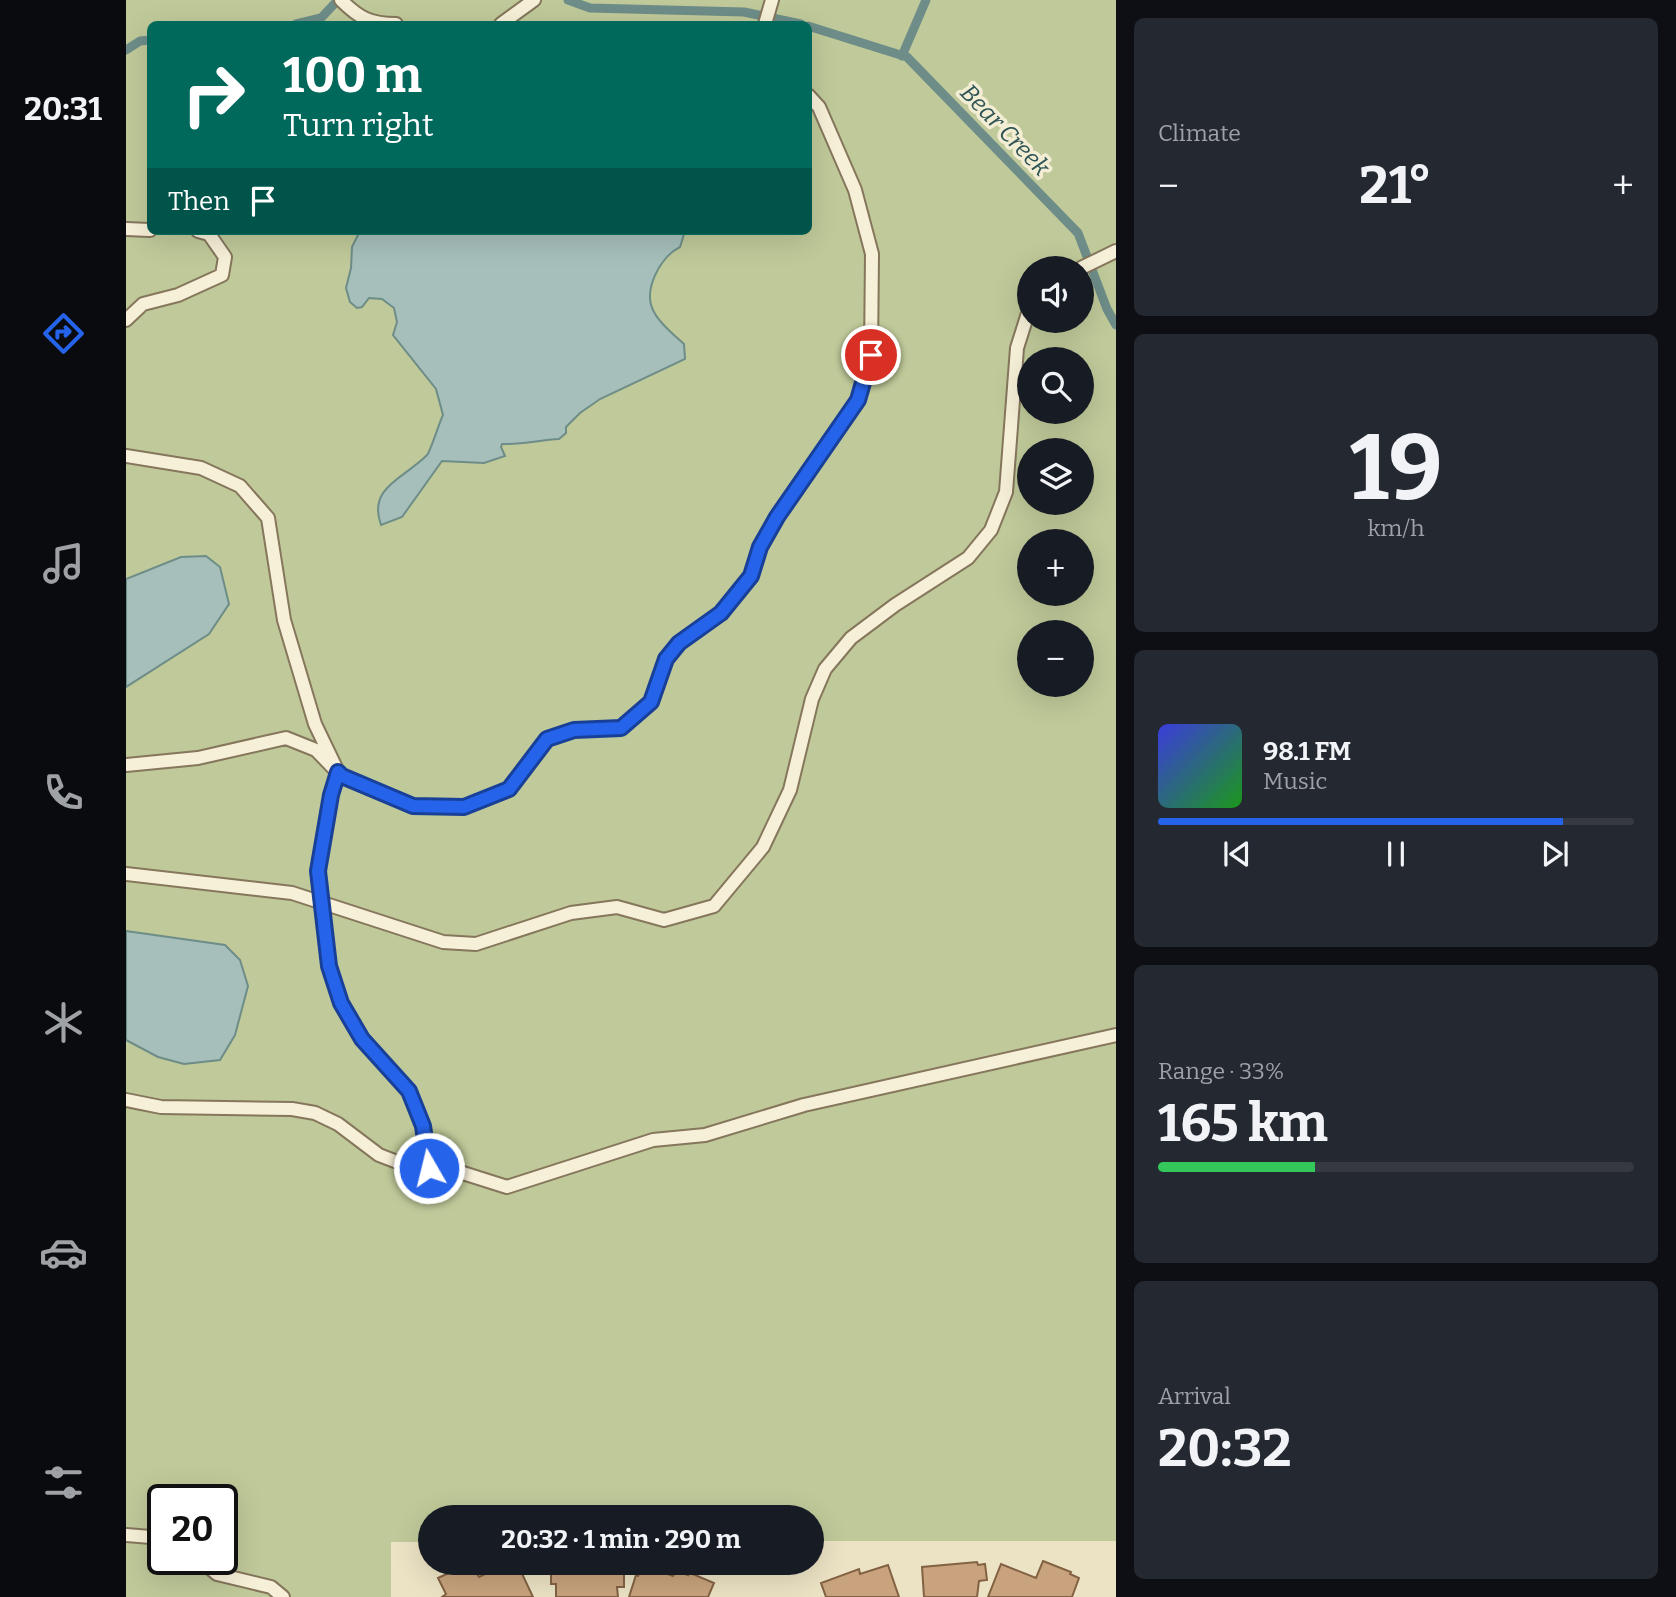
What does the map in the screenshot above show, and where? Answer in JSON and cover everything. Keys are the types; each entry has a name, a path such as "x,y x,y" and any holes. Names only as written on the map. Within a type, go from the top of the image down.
{"lane":[{"path":"341,0 358,17 372,21"},
{"path":"506,21 534,0"},
{"path":"766,21 772,0"},
{"path":"126,765 198,758 286,737 316,750 342,776 413,806 464,807 509,789 547,739 574,730 621,728 651,702 666,659 679,643 721,613 751,576 760,547 777,517 858,400 871,355 872,254 855,190 819,107 812,99"},
{"path":"126,229 147,230"},
{"path":"126,320 143,304 178,295 222,275 225,257 210,235"},
{"path":"1094,262 1116,251"},
{"path":"126,874 292,892 443,942 476,944 571,913 617,907 664,920 714,906 763,847 790,790 812,699 825,669 851,638 895,605 968,558 991,530 1006,492 1017,348 1022,333"},
{"path":"126,456 201,468 240,486 268,518 284,620 315,724 338,772 331,795 318,871 329,966 341,1003 362,1039 409,1091 423,1126 429,1168"},
{"path":"126,1100 161,1107 292,1109 315,1113 338,1124 379,1155 413,1168 447,1168 507,1187 653,1140 705,1135 804,1105 1116,1035"},
{"path":"126,1535 147,1537"},
{"path":"221,1575 271,1587 283,1597"}],"green space":[{"path":"126,0 1116,0 1116,1541 824,1541 824,1505 418,1505 418,1542 391,1542 391,1597 126,1597"}],"water":[{"path":"358,235 684,235 680,247 660,266 650,294 654,312 684,344 685,359 600,399 580,413 559,439 502,444 505,456 484,463 442,461 402,517 381,525 379,501 384,492 390,484 427,455 443,415 436,389 393,335 397,322 394,308 382,299 369,298 362,307 357,308 350,302 346,288 352,247"},
{"path":"206,556 220,567 229,604 209,634 126,687 126,579 181,557"},
{"path":"126,931 225,945 240,960 248,986 235,1035 220,1060 184,1064 158,1057 126,1040"}],"building":[{"path":"1043,1561 1079,1578 1072,1597 988,1597 1001,1564 1036,1578"},
{"path":"977,1562 978,1565 985,1564 987,1580 979,1581 977,1597 924,1597 922,1567"},
{"path":"888,1565 899,1597 826,1597 821,1583 859,1569 860,1574"},
{"path":"444,1575 523,1575 533,1597 442,1597 446,1594 438,1578"},
{"path":"551,1575 624,1575 624,1587 617,1587 618,1597 556,1597 556,1584 551,1584"},
{"path":"636,1575 695,1575 714,1583 708,1597 629,1597"}],"waterway":[{"path":"308,21 321,18 338,0"},
{"name":"Bear Creek","path":"568,0 590,8 744,12 787,21"},
{"path":"902,56 926,0"},
{"name":"Bear Creek","path":"812,27 907,57 1078,233 1107,309 1116,325"},
{"path":"126,50 140,41 147,40"}],"route":[{"path":"429,1168 423,1126 409,1091 362,1039 341,1003 329,966 318,871 331,795 338,772 413,806 464,807 509,789 547,739 574,730 621,728 651,702 666,659 679,643 721,613 751,576 760,547 777,517 858,400 871,355"}]}
